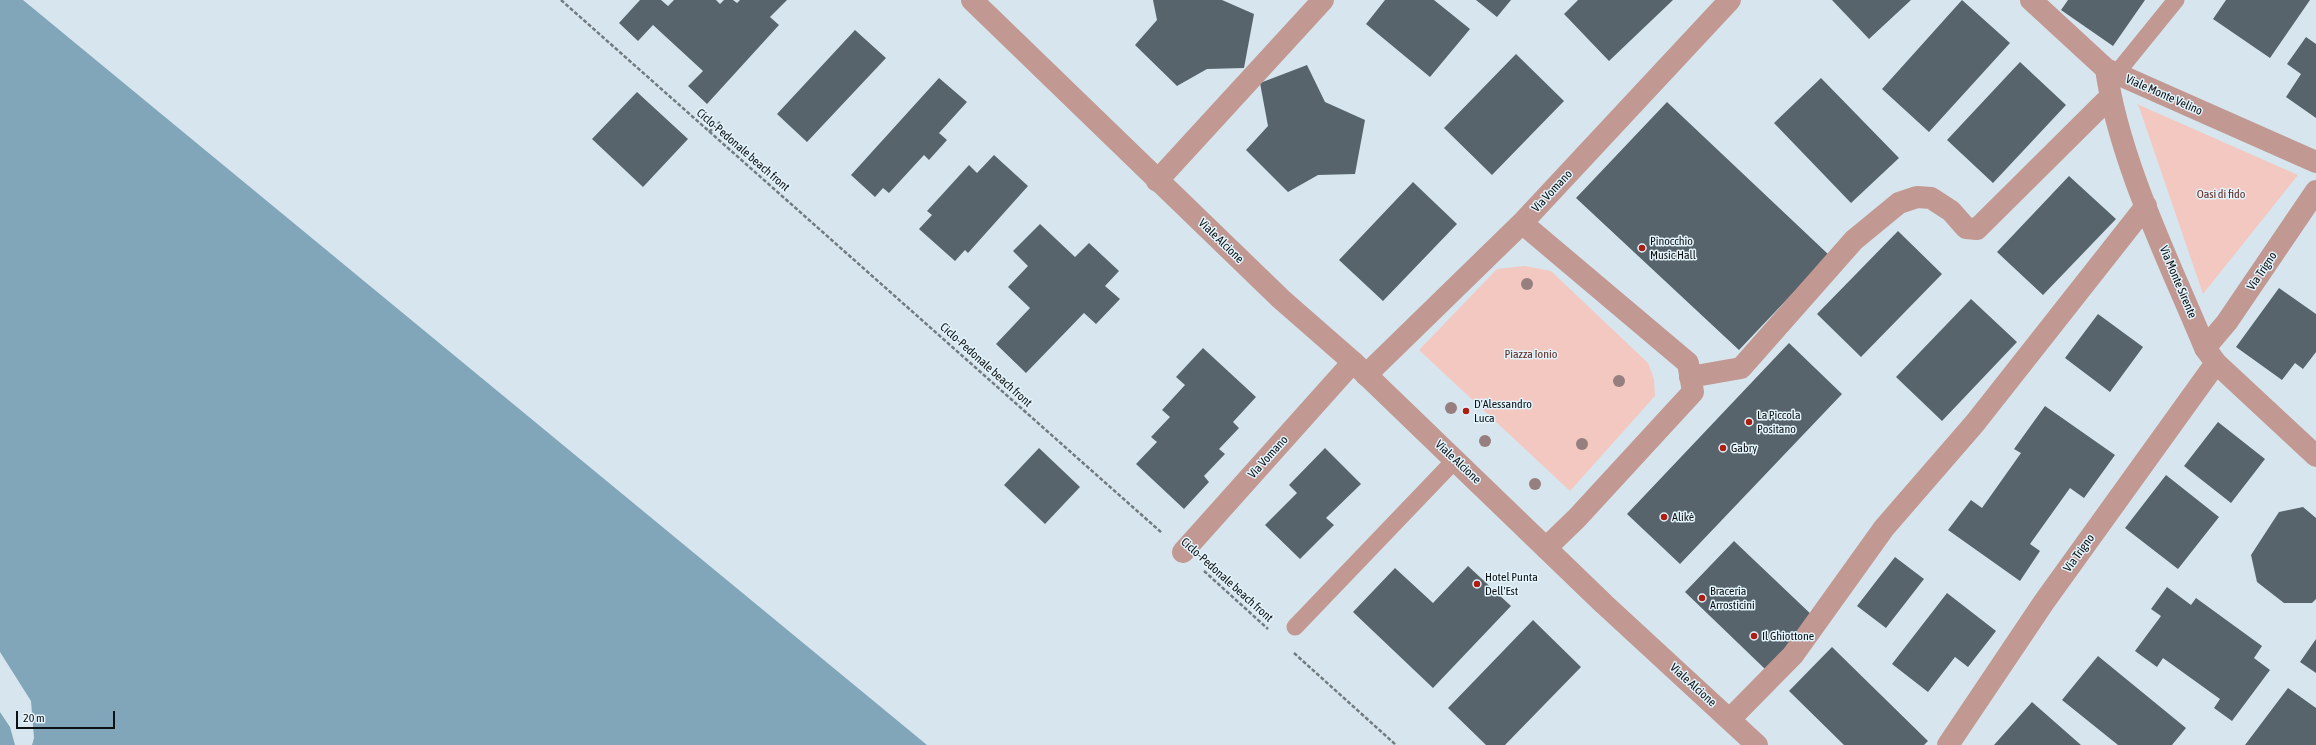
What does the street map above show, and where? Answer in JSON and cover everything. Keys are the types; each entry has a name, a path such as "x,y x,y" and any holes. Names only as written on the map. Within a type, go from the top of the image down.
{"street":[{"name":"Viale Alcione","path":"972,0 1157,181 1281,299 1359,368 1604,604 1757,745"},
{"path":"1157,181 1323,0"},
{"name":"Via Vomano","path":"1182,552 1359,368 1522,223 1730,0"},
{"name":"Viale Monte Velino","path":"2031,0 2111,71 2316,162"},
{"name":"Via Monte Sirente","path":"2111,71 2110,98 2146,206 2211,356 2316,456"},
{"path":"1690,377 1740,368 1854,240 1899,203 1917,197 1931,198 1951,211 1966,228 1978,229 2110,98"},
{"name":"Via Trigno","path":"1948,745 2211,356 2227,322 2316,192"},
{"path":"1730,719 1793,655 1884,528 1975,423 2146,206"},
{"path":"1522,223 1688,363 1693,392 1577,518 1546,548"}],"lane":[{"path":"2111,71 2176,0"},
{"path":"1295,628 1455,460"}],"path":[{"name":"Ciclo-Pedonale beach front","path":"561,0 1269,630"},
{"path":"709,132 720,122"},
{"path":"1292,651 1396,745"}],"green space":[{"name":"Oasi di fido","path":"2137,104 2298,175 2203,294 2139,107"},
{"name":"Piazza Ionio","path":"1525,266 1551,271 1648,363 1654,379 1655,396 1570,491 1419,350 1497,269"}],"water":[{"path":"0,0 23,0 927,745 0,745"}],"pier":[{"path":"0,652 31,701 34,738 32,745 15,745 10,727 0,712"}],"building":[{"path":"640,0 661,0 668,6 674,0 716,0 720,4 724,0 733,0 737,3 740,0 787,0 770,17 779,25 707,104 688,86 703,71 653,25 638,41 619,23"},
{"path":"1153,0 1222,0 1254,14 1244,68 1207,69 1177,86 1135,45 1157,20"},
{"path":"1385,0 1434,0 1470,29 1430,77 1366,24"},
{"path":"1476,0 1511,0 1497,17"},
{"path":"1578,0 1673,0 1609,61 1564,14"},
{"path":"1832,0 1911,0 1869,39"},
{"path":"1962,0 2010,43 1929,132 1882,89"},
{"path":"2068,0 2145,0 2113,46 2061,10"},
{"path":"2226,0 2310,0 2270,58 2213,19"},
{"path":"855,30 886,58 807,142 777,114"},
{"path":"2306,37 2316,44 2316,118 2286,97 2301,74 2287,64"},
{"path":"1516,54 1564,101 1492,175 1444,128"},
{"path":"2020,62 2066,105 1993,183 1947,140"},
{"path":"1307,65 1325,102 1365,120 1355,174 1318,175 1288,192 1246,150 1268,126 1260,83"},
{"path":"939,78 967,102 939,133 947,140 929,160 924,155 889,193 883,188 875,197 851,175"},
{"path":"1821,78 1899,158 1851,203 1774,123"},
{"path":"637,92 688,139 643,187 592,139"},
{"path":"1667,102 1829,255 1739,350 1576,198"},
{"path":"994,155 1028,186 968,253 965,250 955,261 919,229 932,215 927,211 969,165 977,173"},
{"path":"2069,176 2116,219 2043,295 1997,252"},
{"path":"1413,182 1457,224 1383,301 1339,260"},
{"path":"1040,224 1075,257 1089,243 1119,271 1105,286 1120,299 1096,324 1084,313 1026,373 996,344 1030,308 1008,287 1028,266 1013,251"},
{"path":"1898,231 1942,274 1861,357 1817,314"},
{"path":"2279,288 2316,314 2316,352 2303,369 2295,363 2282,380 2236,347"},
{"path":"1971,299 2017,342 1942,421 1896,377"},
{"path":"2098,314 2143,347 2110,392 2065,358"},
{"path":"1789,343 1842,394 1680,564 1627,514"},
{"path":"1203,348 1256,397 1233,422 1239,428 1219,449 1225,454 1204,476 1209,482 1184,509 1136,464 1157,442 1151,437 1170,417 1162,410 1185,385 1176,377"},
{"path":"2045,406 2115,455 2084,498 2070,488 2030,544 2040,551 2020,581 1948,530 1971,500 1982,508 2021,453 2014,449"},
{"path":"2218,422 2265,459 2231,503 2184,466"},
{"path":"1039,448 1080,487 1045,524 1004,485"},
{"path":"1325,448 1361,484 1326,518 1334,525 1300,559 1265,525 1297,493 1289,485"},
{"path":"2166,475 2219,517 2178,569 2125,528"},
{"path":"2303,507 2316,518 2316,599 2312,603 2284,603 2257,582 2251,555 2279,512"},
{"path":"1734,541 1815,618 1765,669 1685,592"},
{"path":"1895,557 1924,579 1886,628 1857,606"},
{"path":"1468,566 1511,606 1433,688 1353,612 1395,568 1433,603"},
{"path":"2167,587 2191,605 2196,598 2262,646 2254,658 2270,670 2232,721 2214,708 2220,699 2163,658 2157,667 2135,651 2161,616 2151,609"},
{"path":"1947,593 1996,631 1968,667 1955,657 1928,692 1892,664"},
{"path":"1533,620 1581,667 1505,745 1486,745 1448,708"},
{"path":"2316,639 2316,673 2300,662"},
{"path":"1832,647 1928,741 1924,745 1844,745 1789,691"},
{"path":"2098,656 2186,728 2172,745 2118,745 2062,700"},
{"path":"2288,688 2316,708 2316,745 2245,745"},
{"path":"2032,702 2081,745 1994,745"}],"place":[{"name":"Pinocchio Music Hall","path":"1642,248"},
{"name":"D'Alessandro Luca","path":"1466,411"},
{"name":"La Piccola Positano","path":"1749,422"},
{"name":"Gabry","path":"1723,448"},
{"name":"Alikè","path":"1664,517"},
{"name":"Hotel Punta Dell'Est","path":"1477,584"},
{"name":"Braceria Arrosticini","path":"1702,598"},
{"name":"Il Ghiottone","path":"1754,636"}]}
